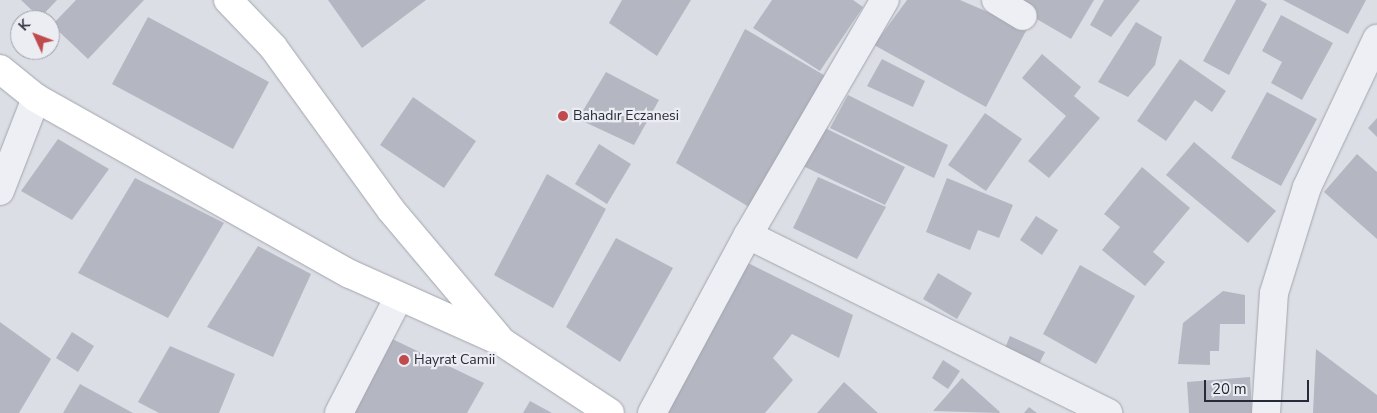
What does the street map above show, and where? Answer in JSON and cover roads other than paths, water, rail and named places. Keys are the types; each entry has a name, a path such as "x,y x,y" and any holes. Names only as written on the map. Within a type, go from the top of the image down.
{"main road":[{"path":"228,0 273,47 391,210 502,342"},
{"path":"0,69 36,98 350,274 502,342 610,413"}],"street":[{"path":"652,413 748,235 885,0"},
{"path":"996,0 1023,16"},
{"path":"1266,413 1277,284 1306,187 1377,40"},
{"path":"0,191 36,98"},
{"path":"748,235 1108,413"},
{"path":"339,413 399,297"}],"place":[{"name":"Bahadır Eczanesi","path":"563,116"},
{"name":"Hayrat Camii","path":"404,360"}]}
